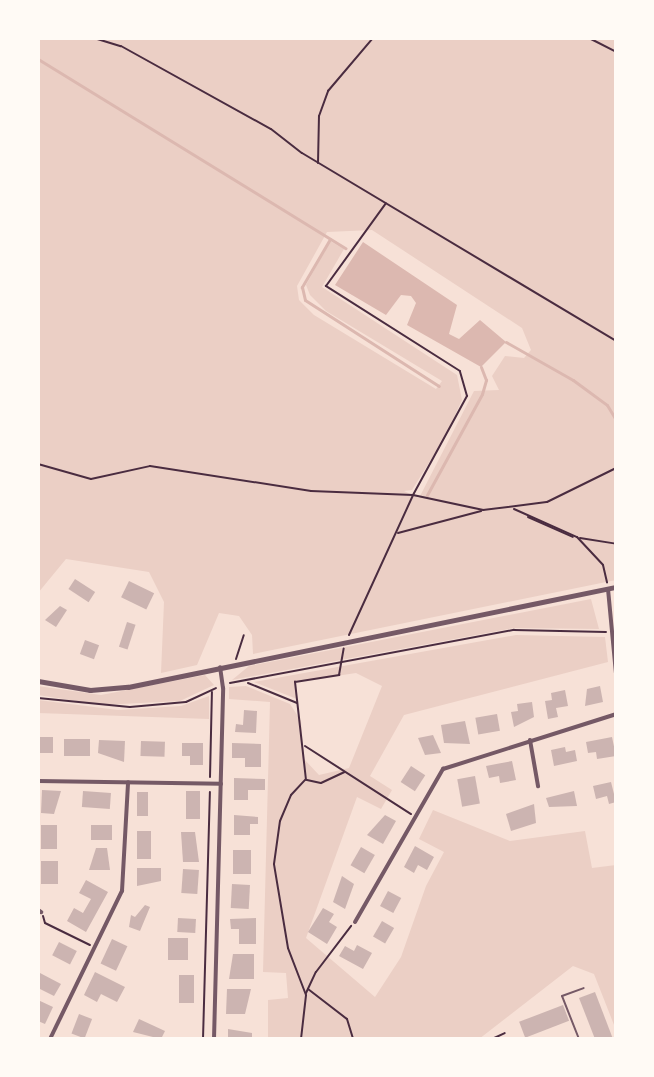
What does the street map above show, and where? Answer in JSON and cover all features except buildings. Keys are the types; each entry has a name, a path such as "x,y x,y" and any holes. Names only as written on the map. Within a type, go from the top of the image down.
{"street":[{"path":"38,681 111,690 616,587"},
{"path":"608,589 616,674"},
{"path":"214,1039 223,685 220,667"},
{"path":"355,922 450,763 616,714"},
{"path":"530,740 538,786"},
{"path":"38,781 221,784"},
{"path":"50,1039 125,880 128,782"}],"lane":[{"path":"579,1039 562,996 584,988"}],"path":[{"path":"94,38 121,46 209,93 293,142 318,163 616,341"},
{"path":"318,163 319,116 328,91 373,38"},
{"path":"589,38 616,52"},
{"path":"306,995 290,956 274,864 280,821 291,795 306,780 295,682 339,675 345,642 413,495 467,396 467,381 460,371 326,286 386,203"},
{"path":"38,464 91,479 150,466 311,491 413,495 483,510"},
{"path":"397,533 483,510 513,509 547,502 616,468"},
{"path":"513,509 577,537 616,544"},
{"path":"577,537 603,565 608,589"},
{"path":"38,698 93,708 186,702 223,685 514,630 613,632"},
{"path":"236,664 235,652 244,635"},
{"path":"247,682 297,703"},
{"path":"203,1039 211,691"},
{"path":"304,745 415,817"},
{"path":"306,780 321,783 345,772"},
{"path":"39,911 45,923 95,947"},
{"path":"301,1039 308,988 355,922"},
{"path":"308,988 347,1019 353,1039"},
{"path":"492,1039 505,1033"}],"shaded area":[{"path":"38,38 616,38 616,580 253,654 252,635 239,616 219,613 197,665 161,673 164,602 149,572 66,559 38,593","holes":["372,230 522,328 531,350 524,358 505,356 492,376 499,390 474,391 419,498 404,491 412,490 445,437 462,400 457,375 322,287 344,249 330,241 306,285 310,295 326,311 442,381 436,389 314,315 299,300 297,286 327,232"]},
{"path":"363,242 457,305 449,334 459,339 480,320 506,342 481,367 407,325 416,303 411,296 401,295 386,315 335,285"},
{"path":"591,599 599,629 514,628 232,680 249,666"},
{"path":"516,635 605,637 608,662 404,715 370,776 392,790 381,809 357,797 306,938 375,997 401,957 426,886 444,852 419,839 433,810 510,841 585,831 592,868 616,865 616,1030 594,974 573,966 479,1039 268,1039 268,1000 288,998 286,973 263,972 270,702 229,699 229,687 246,686 290,704 301,721 304,759 319,775 349,768 382,686 356,673 296,682 297,699 254,682"},
{"path":"205,675 214,685 180,701 102,705 38,695 38,686 101,695"},
{"path":"209,696 209,719 38,713 38,700 118,710 181,706"}],"waterway":[{"path":"38,59 345,248"},
{"path":"330,239 302,287 305,300 439,386"},
{"path":"506,342 573,380 607,405 616,420"},
{"path":"427,495 482,394 486,380 481,367"}]}
